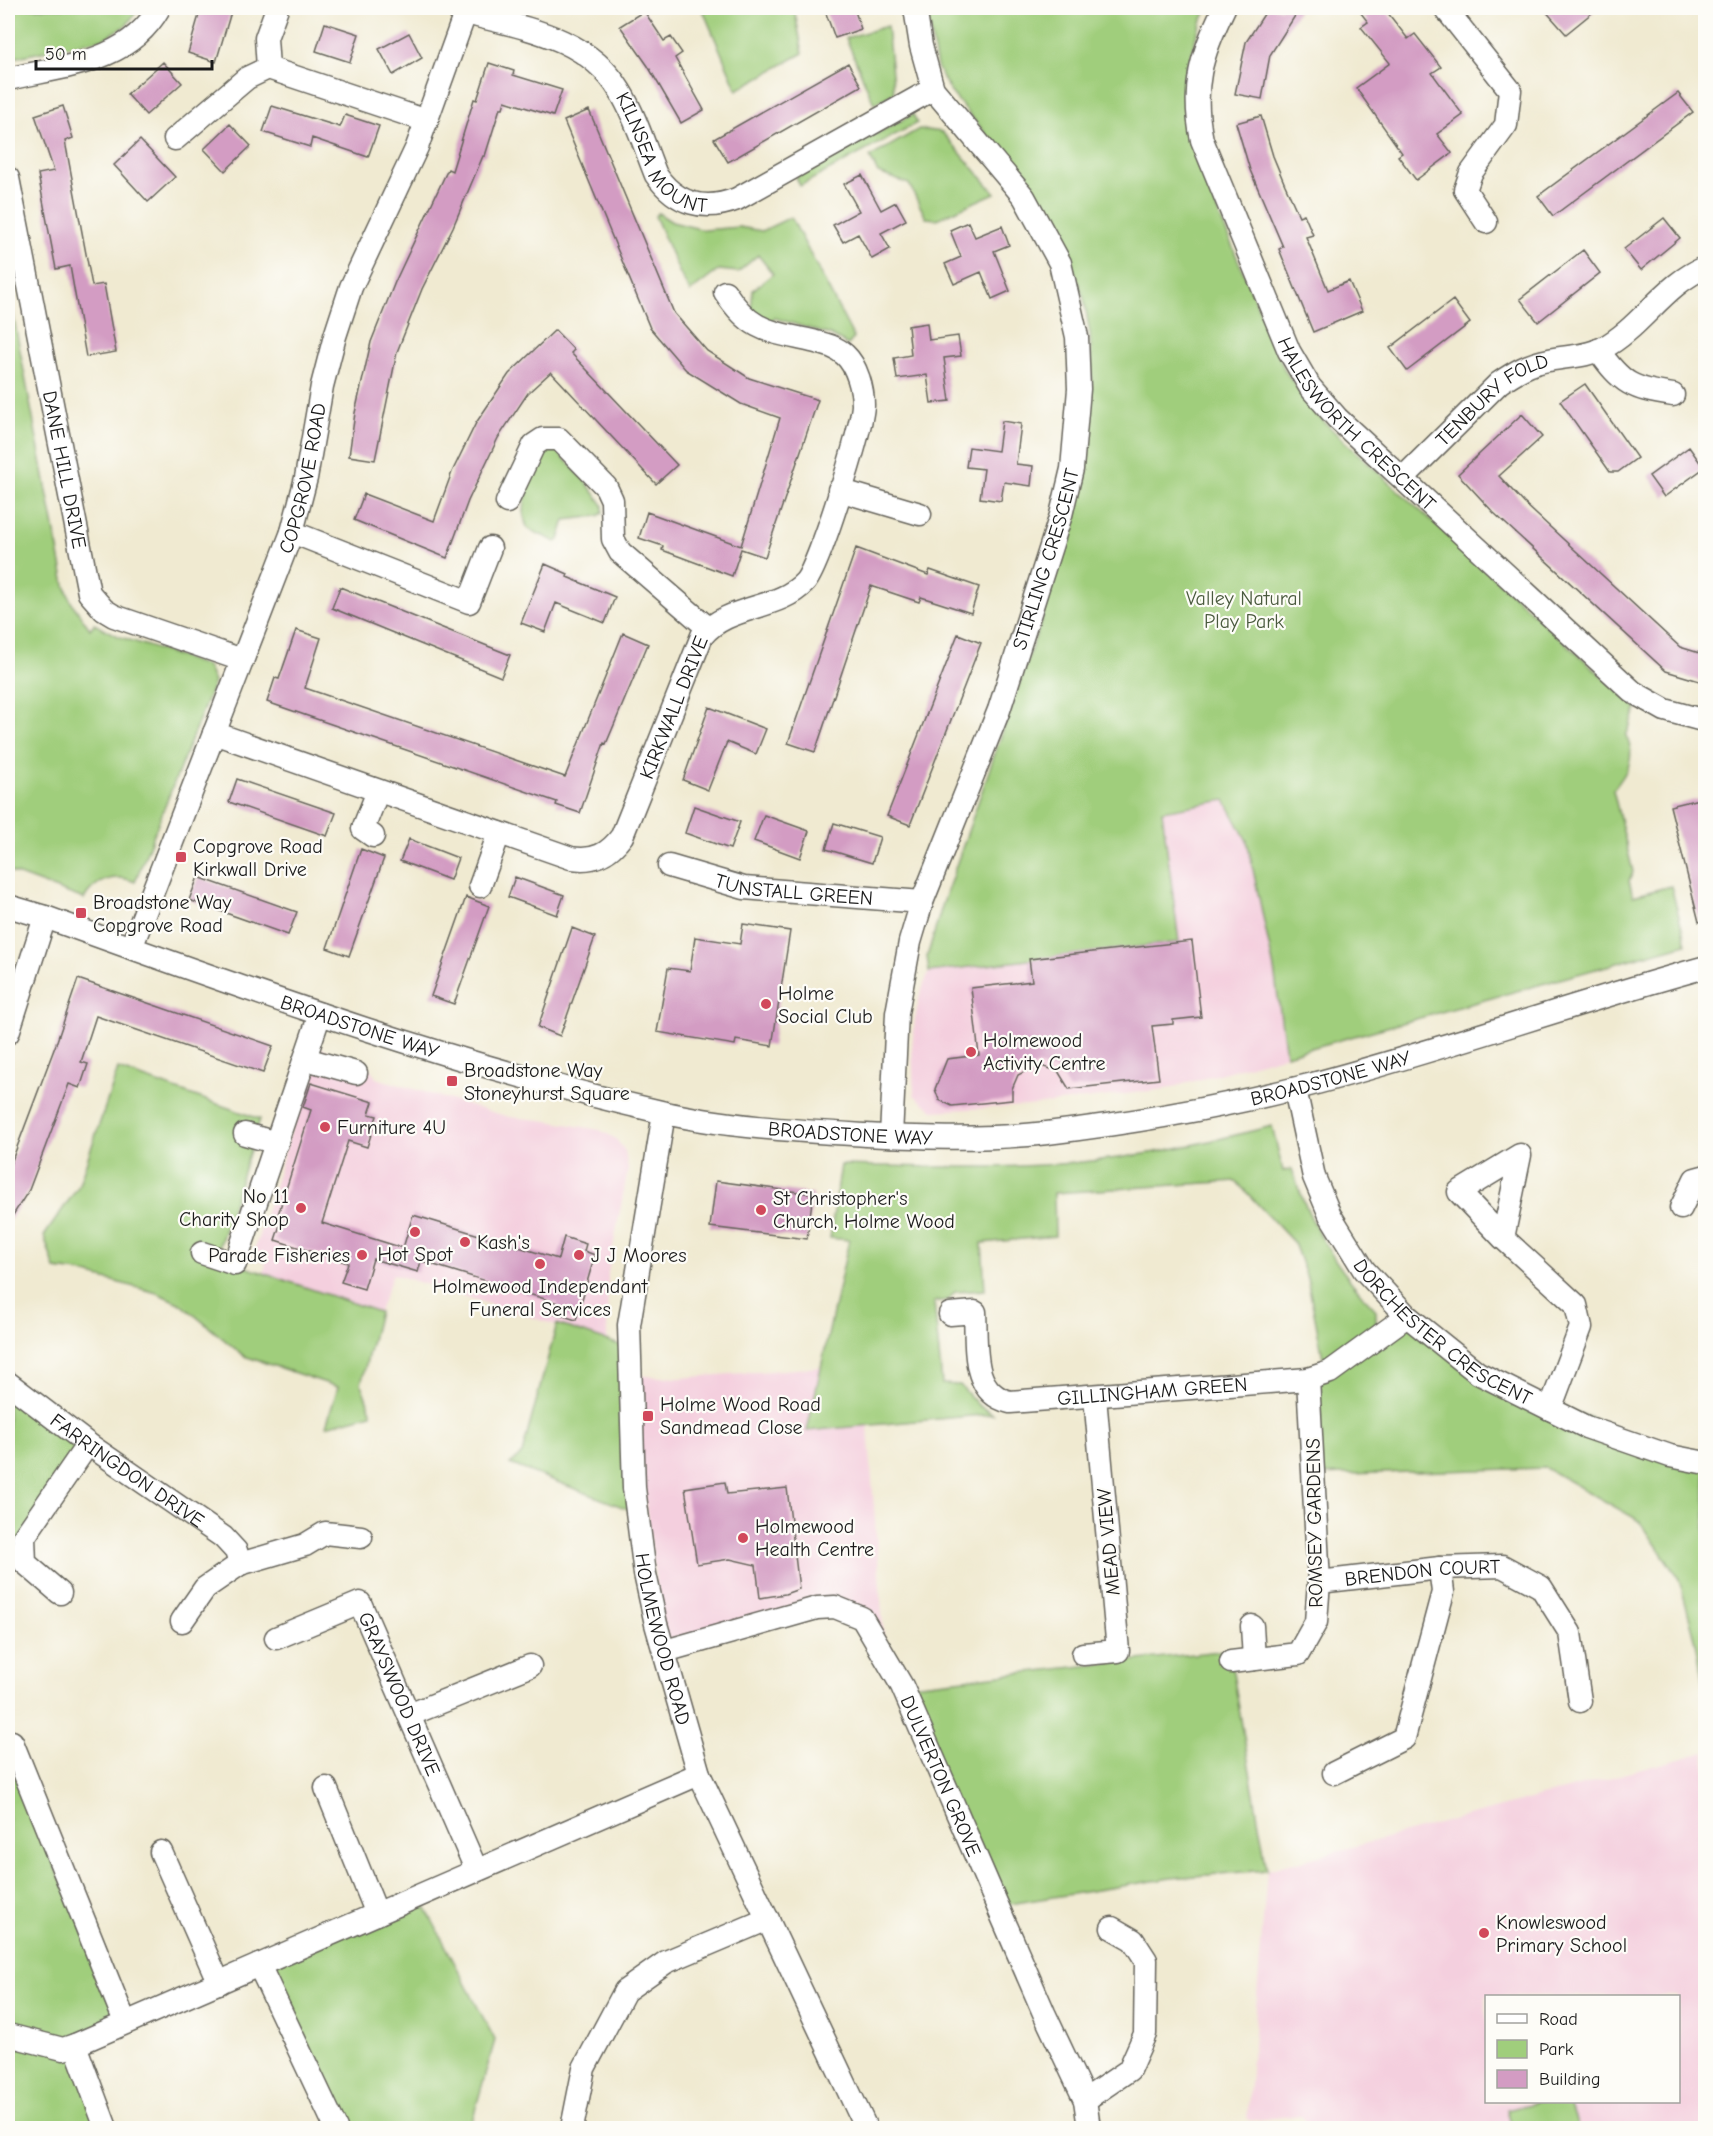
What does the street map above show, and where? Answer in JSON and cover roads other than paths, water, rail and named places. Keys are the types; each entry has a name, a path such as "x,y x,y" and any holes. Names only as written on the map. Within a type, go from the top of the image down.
{"street":[{"path":"8,79 107,55 139,35 159,8"},
{"path":"268,68 266,38 277,8"},
{"name":"STIRLING CRESCENT","path":"891,1136 897,1013 901,981 922,902 999,710 1058,526 1072,469 1080,377 1074,312 1062,271 1049,240 1024,197 933,89 921,46 915,8"},
{"name":"HALESWORTH CRESCENT","path":"1224,8 1208,41 1199,73 1197,115 1207,156 1299,369 1337,418 1633,692 1665,710 1706,721"},
{"path":"1445,8 1510,90 1506,125 1471,173 1465,190 1486,222"},
{"name":"KILNSEA MOUNT","path":"466,10 563,40 596,61 621,92 656,175 664,186 685,202 698,205 718,205 736,199 933,89"},
{"name":"COPGROVE ROAD","path":"131,948 292,532 306,478 322,386 351,287 427,121 466,10"},
{"path":"175,139 247,78 268,68 427,121"},
{"name":"DANE HILL DRIVE","path":"8,178 89,593 104,610 114,616 242,660"},
{"name":"TENBURY FOLD","path":"1403,478 1499,383 1532,364 1598,350 1618,338 1680,281 1706,267"},
{"name":"KIRKWALL DRIVE","path":"214,733 581,860 601,856 616,844 697,645 708,628 726,618 780,598 806,581 814,569 861,421 863,404 855,371 846,356 832,346 755,326 744,318 724,292"},
{"path":"1598,350 1625,382 1643,391 1673,395"},
{"path":"507,502 534,445 548,438 564,441 606,487 612,500 613,539 620,552 708,628"},
{"path":"839,490 920,514"},
{"path":"292,532 469,602 490,548"},
{"path":"373,836 363,829 378,791"},
{"path":"480,886 499,833"},
{"name":"TUNSTALL GREEN","path":"669,866 744,888 922,902"},
{"name":"BROADSTONE WAY","path":"8,906 471,1063 664,1113 795,1131 952,1139 1044,1133 1200,1108 1295,1089 1420,1054 1706,967"},
{"path":"8,1033 45,917"},
{"path":"202,1253 235,1264 321,1014"},
{"path":"306,1059 356,1074"},
{"name":"DORCHESTER CRESCENT","path":"1295,1089 1314,1177 1330,1215 1364,1270 1407,1316 1478,1373 1586,1427 1659,1453 1706,1462"},
{"name":"HOLMEWOOD ROAD","path":"664,1113 629,1325 634,1488 645,1574 699,1774 866,2128"},
{"path":"245,1134 277,1143"},
{"path":"1681,1208 1695,1179 1706,1176"},
{"path":"1503,1238 1576,1305 1581,1327 1550,1409"},
{"name":"GILLINGHAM GREEN","path":"950,1314 975,1312 982,1383 994,1396 1010,1402 1308,1379 1330,1372 1407,1316"},
{"name":"ROMSEY GARDENS","path":"1231,1662 1298,1654 1317,1622 1319,1582 1308,1379"},
{"name":"FARRINGDON DRIVE","path":"9,1387 222,1537 236,1551 240,1564"},
{"name":"MEAD VIEW","path":"1083,1654 1118,1651 1095,1396"},
{"path":"60,1593 25,1563 24,1537 88,1444"},
{"path":"182,1621 206,1588 240,1564 305,1545 325,1533 361,1537"},
{"name":"BRENDON COURT","path":"1319,1582 1440,1569 1502,1566 1541,1587 1570,1633 1580,1701"},
{"path":"1334,1773 1404,1738 1443,1592 1440,1569"},
{"name":"GRAYSWOOD DRIVE","path":"276,1638 360,1603 476,1869"},
{"name":"DULVERTON GROVE","path":"665,1651 817,1608 835,1608 862,1618 902,1686 1044,2013 1085,2100 1089,2128"},
{"path":"1252,1626 1254,1659"},
{"path":"409,1715 530,1666"},
{"path":"12,1742 125,2022"},
{"path":"8,2035 63,2049 75,2045 699,1774"},
{"path":"326,1788 376,1914"},
{"path":"161,1852 219,1983"},
{"path":"572,2128 584,2068 625,1991 666,1962 768,1919"},
{"path":"1085,2100 1129,2070 1145,2034 1146,1960 1133,1940 1112,1928"},
{"path":"259,1965 336,2128"},
{"path":"75,2045 106,2128"}],"place":[{"name":"Copgrove Road Kirkwall Drive","path":"181,857"},
{"name":"Broadstone Way Copgrove Road","path":"81,913"},
{"name":"Holme Social Club","path":"766,1004"},
{"name":"Holmewood Activity Centre","path":"971,1052"},
{"name":"Broadstone Way Stoneyhurst Square","path":"452,1081"},
{"name":"Furniture 4U","path":"325,1127"},
{"name":"No 11 Charity Shop","path":"301,1208"},
{"name":"St Christopher's Church, Holme Wood","path":"761,1210"},
{"name":"Hot Spot","path":"415,1232"},
{"name":"Kash's","path":"465,1242"},
{"name":"Parade Fisheries","path":"362,1255"},
{"name":"J J Moores","path":"579,1255"},
{"name":"Holmewood Independant Funeral Services","path":"540,1264"},
{"name":"Holme Wood Road Sandmead Close","path":"648,1416"},
{"name":"Holmewood Health Centre","path":"743,1538"},
{"name":"Knowleswood Primary School","path":"1484,1933"}],"park label":[{"name":"Valley Natural Play Park","path":"1244,610"}]}
